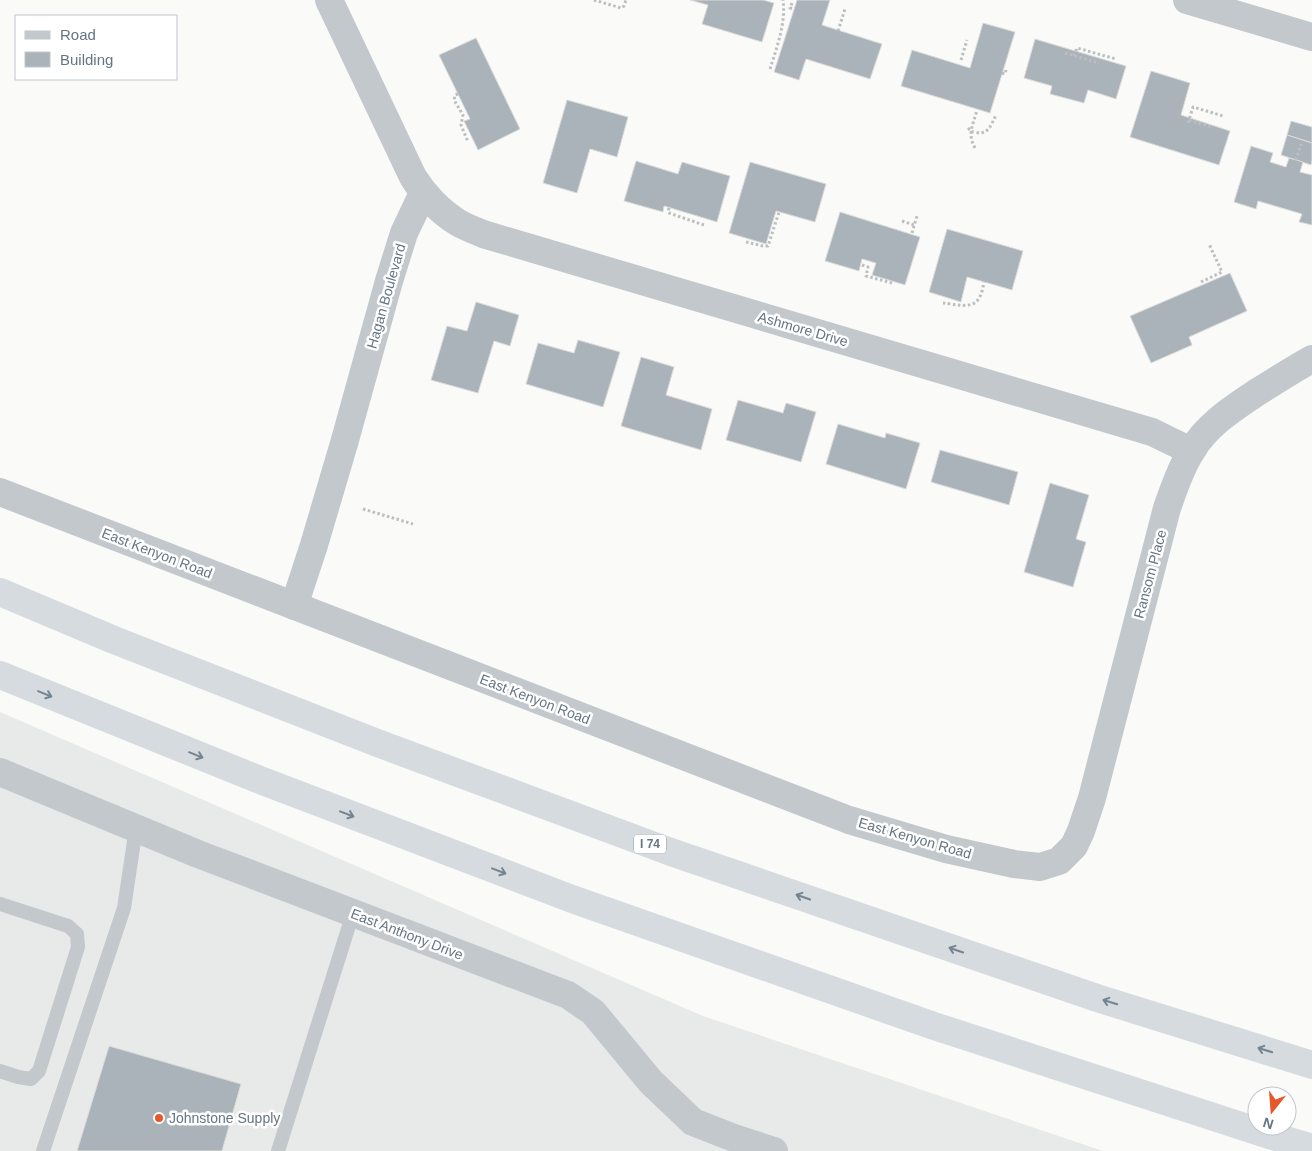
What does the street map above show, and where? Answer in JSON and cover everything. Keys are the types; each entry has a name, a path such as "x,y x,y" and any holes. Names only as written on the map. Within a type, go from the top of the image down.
{"highway":[{"name":"I 74","path":"0,592 114,640 380,744 668,851 1098,998 1312,1065"},
{"path":"0,676 260,780 572,899 934,1026 1312,1148"}],"street":[{"path":"329,0 413,177 423,193"},
{"path":"1187,0 1312,37"},
{"name":"Ashmore Drive","path":"423,193 430,201 458,222 483,234 1152,432 1191,451"},
{"name":"Hagan Boulevard","path":"294,606 345,440 389,280 404,232 423,193"},
{"name":"Ransom Place","path":"1074,846 1092,798 1167,508 1177,480 1191,451 1206,432 1233,408 1312,360"},
{"name":"East Kenyon Road","path":"0,492 849,820 946,849 1014,864 1040,867 1059,861 1074,846"},
{"name":"East Anthony Drive","path":"0,772 198,854 568,995 593,1012 651,1082 693,1122 774,1151"}],"lane":[{"path":"43,1151 124,908 136,828"},
{"path":"0,904 68,926 76,934 78,947 39,1071 30,1078 18,1077 0,1071"},
{"path":"278,1151 353,913"}],"path":[{"path":"594,0 621,8 626,0"},
{"path":"770,69 781,35 784,6 782,0"},
{"path":"792,3 790,8 794,9"},
{"path":"838,31 845,9"},
{"path":"961,60 967,40"},
{"path":"1072,56 1077,48 1116,60"},
{"path":"1065,53 1099,63"},
{"path":"772,63 776,64"},
{"path":"1002,73 1005,74 1006,70"},
{"path":"458,94 453,97 463,115 461,125 468,142"},
{"path":"1212,128 1188,122 1193,107 1224,116"},
{"path":"974,148 969,129 977,110"},
{"path":"969,129 980,134 985,133 990,128 996,115"},
{"path":"1296,160 1301,144"},
{"path":"669,208 669,213 704,225"},
{"path":"746,242 768,246 779,212"},
{"path":"912,233 917,216"},
{"path":"902,221 914,225"},
{"path":"1201,282 1222,272 1209,244"},
{"path":"862,265 868,267 866,276 892,283"},
{"path":"943,303 964,306 974,304 980,297 984,282"},
{"path":"363,509 413,524"}],"shaded area":[{"path":"0,712 703,1016 1103,1151 0,1151"}],"building":[{"path":"690,0 763,0 774,3 762,42 702,24 708,5"},
{"path":"797,0 830,0 822,25 882,44 870,79 806,59 799,80 774,72"},
{"path":"983,23 1015,32 990,113 901,86 912,50 970,68"},
{"path":"476,38 520,129 478,150 464,121 470,119 439,55"},
{"path":"1035,39 1126,66 1116,99 1088,90 1084,103 1050,94 1052,86 1024,78"},
{"path":"1151,71 1190,83 1181,115 1230,131 1219,165 1130,137"},
{"path":"567,100 628,117 617,157 590,149 577,193 543,183"},
{"path":"1291,121 1312,127 1312,143 1287,135"},
{"path":"1287,135 1312,143 1311,165 1281,155"},
{"path":"1251,146 1273,153 1270,162 1286,167 1289,158 1303,162 1300,172 1312,175 1312,225 1299,222 1302,214 1258,201 1256,209 1234,202"},
{"path":"636,161 678,174 682,162 730,176 717,222 664,206 663,212 624,201"},
{"path":"750,162 826,184 815,222 776,211 766,244 729,233"},
{"path":"840,212 920,237 905,285 872,275 876,263 862,259 859,271 825,261"},
{"path":"947,229 1023,251 1012,290 967,277 961,302 929,292"},
{"path":"1230,273 1247,311 1189,337 1192,345 1151,363 1130,316"},
{"path":"476,302 519,315 510,346 494,341 478,393 431,380 447,326 467,331"},
{"path":"578,340 620,352 603,407 526,384 538,343 574,353"},
{"path":"641,357 674,367 666,395 712,409 701,450 621,426"},
{"path":"738,400 783,413 786,403 816,412 801,462 726,440"},
{"path":"838,424 885,438 886,433 920,443 906,489 826,464"},
{"path":"940,450 1018,472 1009,505 931,482"},
{"path":"1050,483 1089,495 1076,539 1086,542 1073,587 1024,572"},
{"name":"Johnstone Supply","path":"109,1046 241,1084 222,1151 77,1151"}],"place":[{"name":"Johnstone Supply","path":"159,1118"}]}
